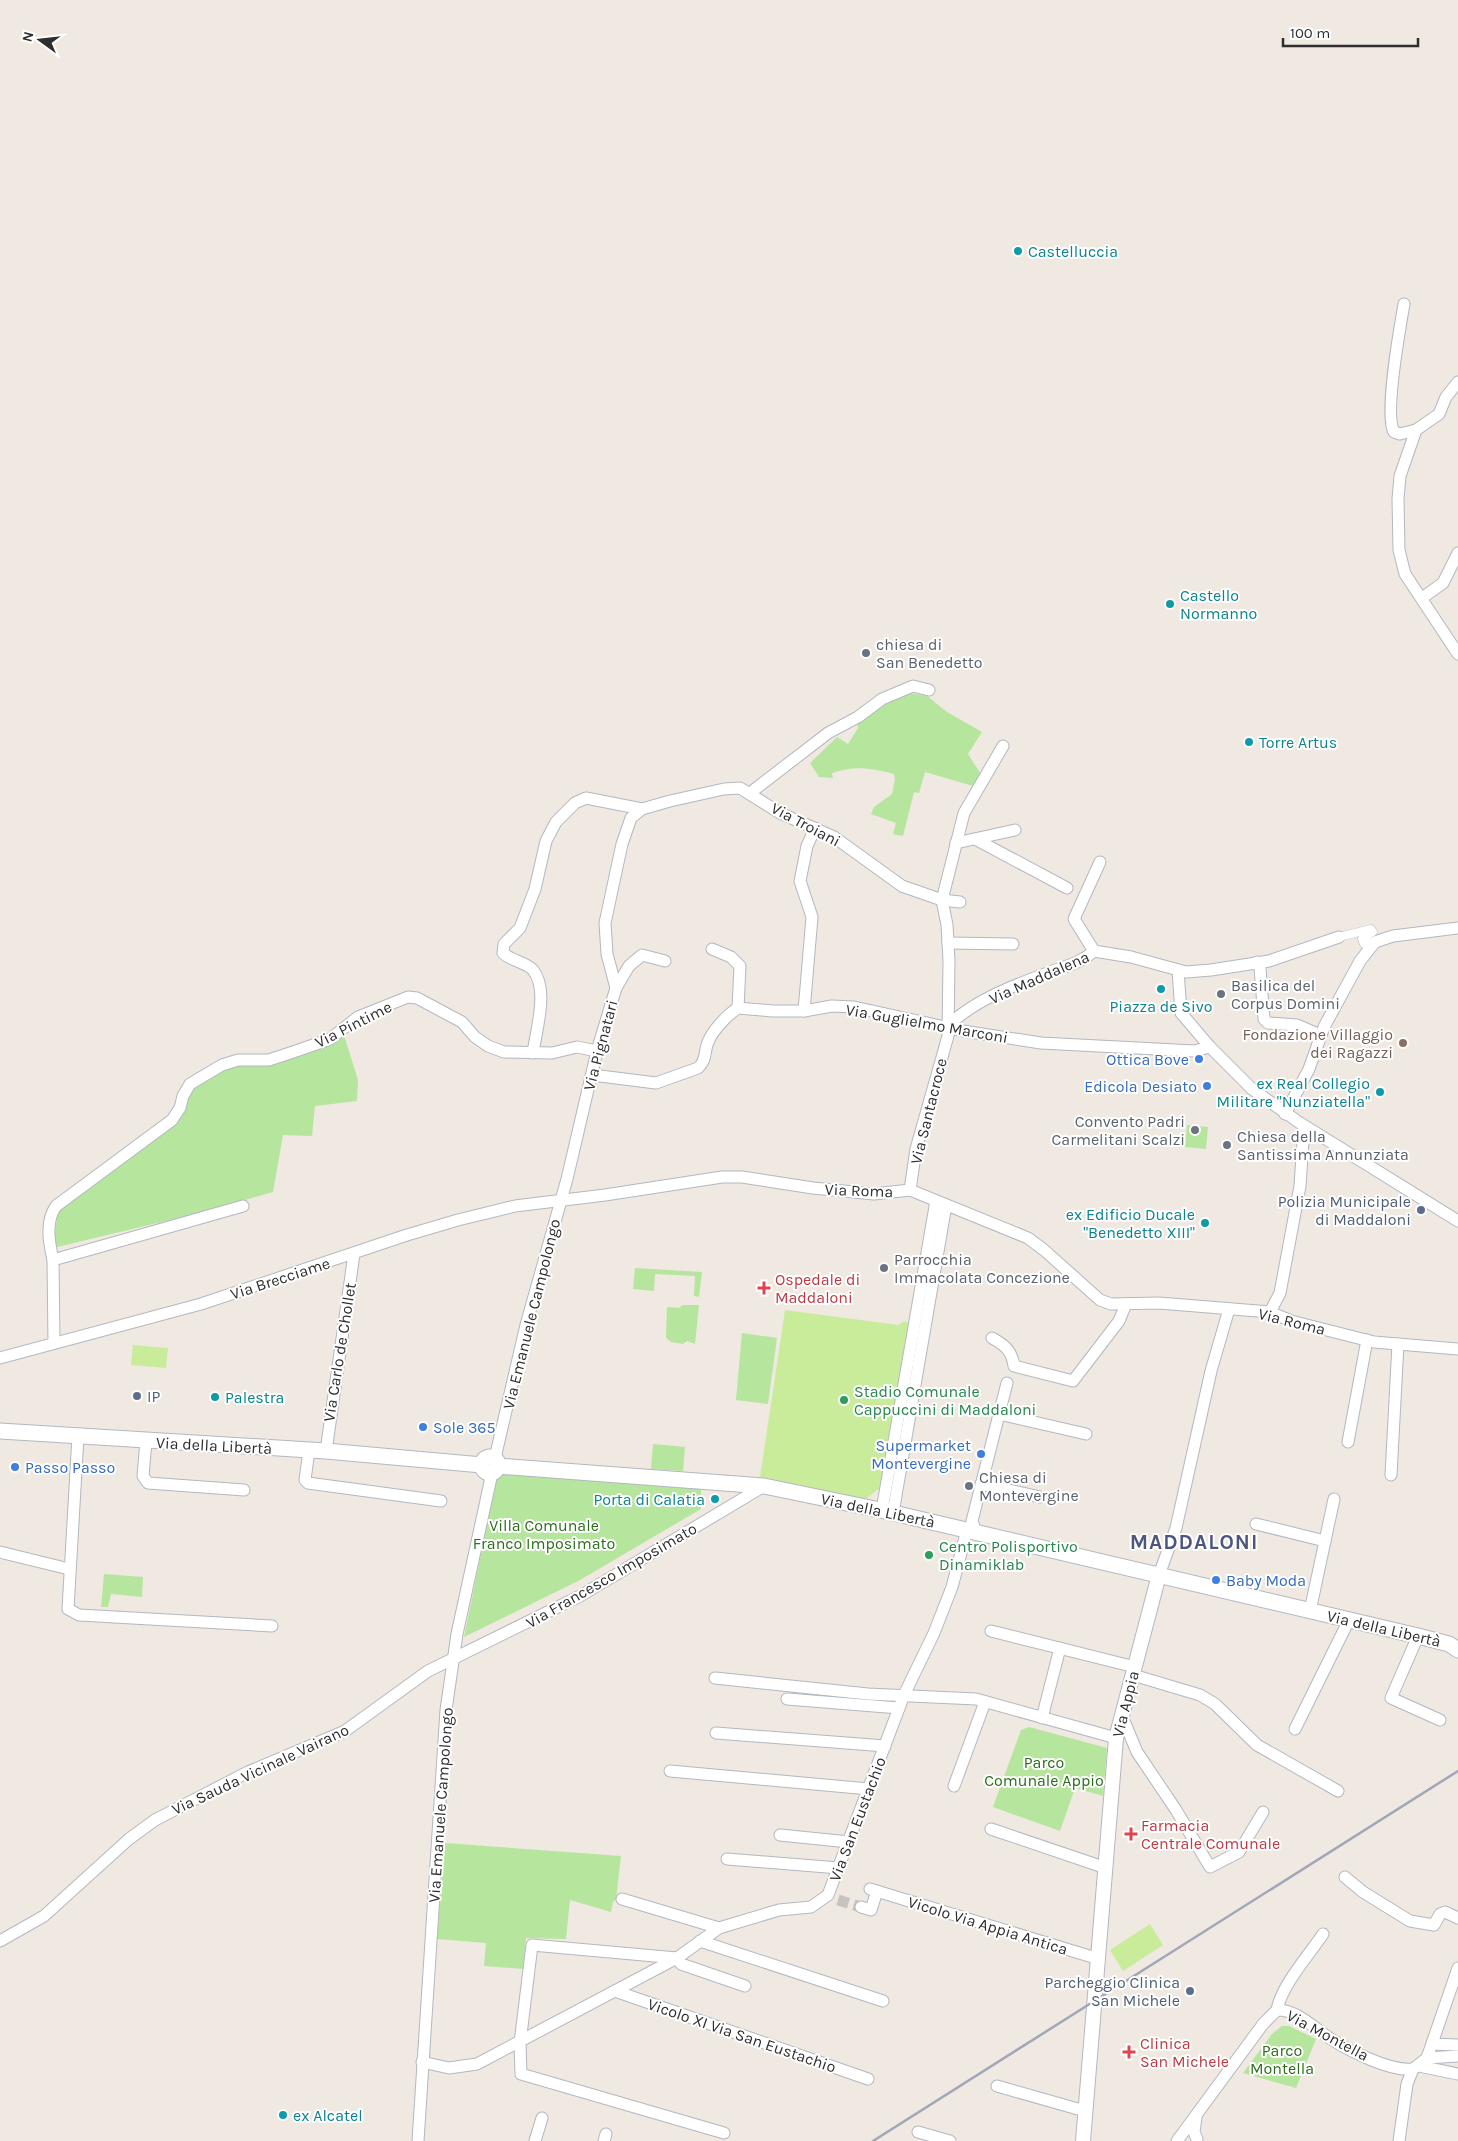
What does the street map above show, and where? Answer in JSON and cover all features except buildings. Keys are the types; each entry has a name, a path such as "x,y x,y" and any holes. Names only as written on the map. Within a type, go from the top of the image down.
{"main road":[{"name":"Via della Libertà","path":"0,1431 326,1451 764,1486 887,1511 1456,1645"}],"street":[{"path":"1404,304 1392,386 1390,426 1394,432 1400,434 1416,430 1439,414 1446,397 1458,382"},
{"path":"1416,430 1400,476 1398,500 1399,550 1406,574 1458,654"},
{"path":"1422,598 1443,583 1458,553"},
{"path":"750,793 828,733 858,717 882,700 913,686 929,690"},
{"name":"Via Santacroce","path":"910,1190 916,1149 948,1036 946,1027 949,1000 948,943 942,900 964,813 1003,746"},
{"name":"Via Troiani","path":"642,809 724,789 740,788 780,813 834,837 902,886 942,900 960,902"},
{"path":"533,1053 540,999 540,983 532,968 508,958 503,953 504,944 520,928 535,889 546,841 556,822 575,803 586,798 642,809"},
{"name":"Via Pignatari","path":"561,1199 597,1050 616,988 607,954 605,923 626,826 635,813 642,809"},
{"path":"804,1011 812,917 800,881 807,846 816,828"},
{"path":"956,843 1015,830"},
{"path":"975,839 1067,888"},
{"path":"1094,951 1074,919 1100,862"},
{"path":"1285,1114 1309,1069 1320,1035 1360,961 1375,942 1394,936 1458,928"},
{"name":"Via Maddalena","path":"946,1027 959,1015 1000,993 1044,974 1085,960 1094,951 1131,957 1178,970 1211,970 1269,960 1339,937 1371,929 1373,932 1362,940 1364,944 1375,942"},
{"path":"948,943 1012,944"},
{"path":"592,1075 656,1083 698,1068 704,1063 708,1042 712,1034 738,1008 740,966 731,957 712,949"},
{"path":"616,988 629,966 642,955 665,961"},
{"path":"1258,962 1264,1019 1268,1023 1297,1025 1320,1035"},
{"path":"1178,970 1181,1013 1210,1047 1252,1089 1285,1114 1458,1221"},
{"name":"Via Pintime","path":"54,1343 53,1260 49,1241 50,1216 56,1206 172,1120 180,1108 182,1096 190,1084 222,1065 238,1060 269,1060 330,1039 358,1017 408,997 417,998 462,1022 475,1037 488,1046 504,1052 552,1053 578,1047 597,1050"},
{"name":"Via Guglielmo Marconi","path":"738,1008 773,1012 804,1011 832,1006 854,1007 946,1027 1041,1043 1194,1051 1210,1047"},
{"path":"1270,1312 1280,1293 1298,1196 1304,1126"},
{"name":"Via Roma","path":"561,1199 605,1196 722,1177 742,1177 814,1188 874,1194 910,1190 1028,1238 1100,1300 1112,1304 1270,1312 1291,1321 1368,1340 1458,1349"},
{"name":"Via Brecciame","path":"0,1358 201,1304 406,1235 458,1220 516,1206 561,1199"},
{"name":"Via Emanuele Campolongo","path":"418,2141 446,1710 454,1657 492,1465 526,1326 561,1199"},
{"path":"887,1511 941,1203"},
{"path":"53,1260 243,1206"},
{"name":"Via Carlo de Chollet","path":"326,1451 354,1254"},
{"path":"992,1338 1007,1347 1014,1366 1073,1381 1119,1321 1126,1304"},
{"name":"Via Appia","path":"1083,2141 1116,1738 1159,1575 1176,1528 1210,1371 1229,1309"},
{"path":"1348,1442 1368,1340"},
{"path":"1391,1475 1398,1344"},
{"name":"Via San Eustachio","path":"422,2062 449,2068 477,2064 520,2043 677,1958 719,1928 779,1910 811,1907 826,1896 839,1868 904,1695 934,1633 952,1587 971,1531 1007,1383"},
{"path":"999,1414 1086,1434"},
{"path":"78,1436 68,1609 79,1615 272,1626"},
{"path":"146,1441 143,1476 148,1482 244,1490"},
{"path":"310,1450 305,1475 305,1480 308,1483 441,1501"},
{"path":"981,1484 1040,1497"},
{"name":"Via Francesco Imposimato","path":"454,1657 522,1626 580,1596 764,1486"},
{"name":"Via della Libertà","path":"1310,1611 1334,1499"},
{"path":"1256,1524 1325,1541"},
{"path":"0,1552 69,1569"},
{"path":"1294,1729 1349,1620"},
{"path":"991,1631 1060,1648 1134,1671 1200,1696 1215,1704 1257,1745 1338,1790"},
{"path":"1418,1636 1392,1698 1440,1720"},
{"path":"1042,1718 1060,1648"},
{"name":"Via Sauda Vicinale Vairano","path":"0,1941 44,1916 129,1839 155,1820 248,1772 345,1732 428,1671 454,1657"},
{"path":"715,1678 868,1694 949,1696 985,1702 1116,1738"},
{"path":"786,1699 899,1708"},
{"path":"954,1786 985,1702"},
{"path":"1122,1716 1137,1752 1176,1810 1210,1868 1239,1852 1263,1812"},
{"path":"716,1733 885,1746"},
{"path":"670,1771 869,1789"},
{"path":"991,1829 1106,1868"},
{"path":"780,1835 849,1842"},
{"path":"727,1858 839,1868"},
{"path":"1345,1877 1363,1892 1410,1921 1434,1925 1440,1914 1445,1912 1458,1918"},
{"name":"Vicolo Via Appia Antica","path":"861,1907 871,1910 874,1890 1098,1959"},
{"path":"826,1896 838,1900"},
{"path":"622,1899 719,1928"},
{"path":"1277,2010 1278,2002 1323,1934"},
{"path":"700,1941 883,2001"},
{"path":"724,2133 521,2074 520,2043 532,1945 677,1958 682,1964 745,1986"},
{"path":"1399,2141 1405,2093 1432,2044 1458,1968"},
{"name":"Vicolo XI Via San Eustachio","path":"615,1991 868,2079"},
{"name":"Via Montella","path":"1178,2141 1263,2024 1277,2010 1289,2011 1333,2040 1392,2068 1420,2064"},
{"path":"1432,2044 1458,2044"},
{"path":"1420,2064 1458,2056"},
{"path":"1420,2064 1458,2074"},
{"path":"1392,2068 1405,2093"},
{"path":"997,2086 1085,2111"},
{"path":"1197,2114 1194,2132 1200,2140"},
{"path":"535,2141 542,2118"},
{"path":"918,2132 950,2141"},
{"path":"1178,2141 1186,2138 1200,2140"}],"green space":[{"path":"909,693 927,696 947,712 982,732 968,754 980,773 973,786 925,772 919,793 914,792 903,836 893,834 896,823 871,814 874,807 892,794 894,774 878,770 855,768 832,773 833,778 819,777 810,763 837,737 848,744 858,728 857,721 889,700"},
{"path":"343,1032 358,1080 357,1101 315,1106 312,1136 283,1135 273,1192 199,1213 53,1248 57,1218 62,1204 174,1121 191,1088 233,1064 277,1062"},
{"path":"1187,1125 1208,1127 1206,1149 1185,1147"},
{"path":"635,1268 702,1272 699,1297 694,1296 695,1276 655,1274 654,1291 633,1289"},
{"path":"683,1305 699,1305 695,1344 687,1341 683,1344 671,1342 666,1338 667,1307 679,1308"},
{"path":"785,1310 898,1325 904,1321 911,1323 884,1485 864,1500 760,1477"},
{"path":"742,1333 777,1338 768,1404 736,1400"},
{"path":"133,1345 168,1348 166,1368 131,1365"},
{"path":"653,1444 685,1447 683,1471 651,1469"},
{"name":"Villa Comunale Franco Imposimato","path":"498,1472 701,1489 701,1509 580,1580 464,1637"},
{"path":"104,1574 143,1577 142,1597 111,1594 108,1607 101,1607"},
{"name":"Parco Comunale Appio","path":"1029,1727 1107,1748 1103,1796 1075,1788 1060,1831 993,1807 1021,1730"},
{"path":"445,1843 621,1856 616,1899 613,1902 611,1912 570,1900 566,1939 526,1938 523,1969 484,1966 486,1943 437,1939"},
{"path":"1150,1924 1163,1945 1123,1971 1110,1950"},
{"name":"Parco Montella","path":"1282,2026 1289,2026 1316,2039 1296,2088 1243,2073 1272,2034"}],"tunnel":[{"path":"838,1900 861,1907"}],"railway":[{"path":"873,2141 1458,1771"}],"place":[{"name":"Castelluccia","path":"1018,251"},
{"name":"Castello Normanno","path":"1170,604"},
{"name":"chiesa di San Benedetto","path":"866,653"},
{"name":"Torre Artus","path":"1249,742"},
{"name":"Piazza de Sivo","path":"1161,989"},
{"name":"Basilica del Corpus Domini","path":"1221,994"},
{"name":"Fondazione Villaggio dei Ragazzi","path":"1403,1043"},
{"name":"Ottica Bove","path":"1199,1059"},
{"name":"Edicola Desiato","path":"1207,1086"},
{"name":"ex Real Collegio Militare \"Nunziatella\"","path":"1380,1092"},
{"name":"Convento Padri Carmelitani Scalzi","path":"1195,1130"},
{"name":"Chiesa della Santissima Annunziata","path":"1227,1145"},
{"name":"Polizia Municipale di Maddaloni","path":"1421,1210"},
{"name":"ex Edificio Ducale \"Benedetto XIII\"","path":"1205,1223"},
{"name":"Parrocchia Immacolata Concezione","path":"884,1268"},
{"name":"Ospedale di Maddaloni","path":"764,1288"},
{"name":"IP","path":"137,1396"},
{"name":"Palestra","path":"215,1397"},
{"name":"Stadio Comunale Cappuccini di Maddaloni","path":"844,1400"},
{"name":"Sole 365","path":"423,1427"},
{"name":"Supermarket Montevergine","path":"981,1454"},
{"name":"Passo Passo","path":"15,1467"},
{"name":"Chiesa di Montevergine","path":"969,1486"},
{"name":"Porta di Calatia","path":"715,1499"},
{"name":"Centro Polisportivo Dinamiklab","path":"929,1555"},
{"name":"Baby Moda","path":"1216,1580"},
{"name":"Farmacia Centrale Comunale","path":"1131,1834"},
{"name":"Parcheggio Clinica San Michele","path":"1190,1991"},
{"name":"Clinica San Michele","path":"1129,2052"},
{"name":"ex Alcatel","path":"283,2115"}],"district":[{"name":"MADDALONI","path":"1194,1542"}]}
